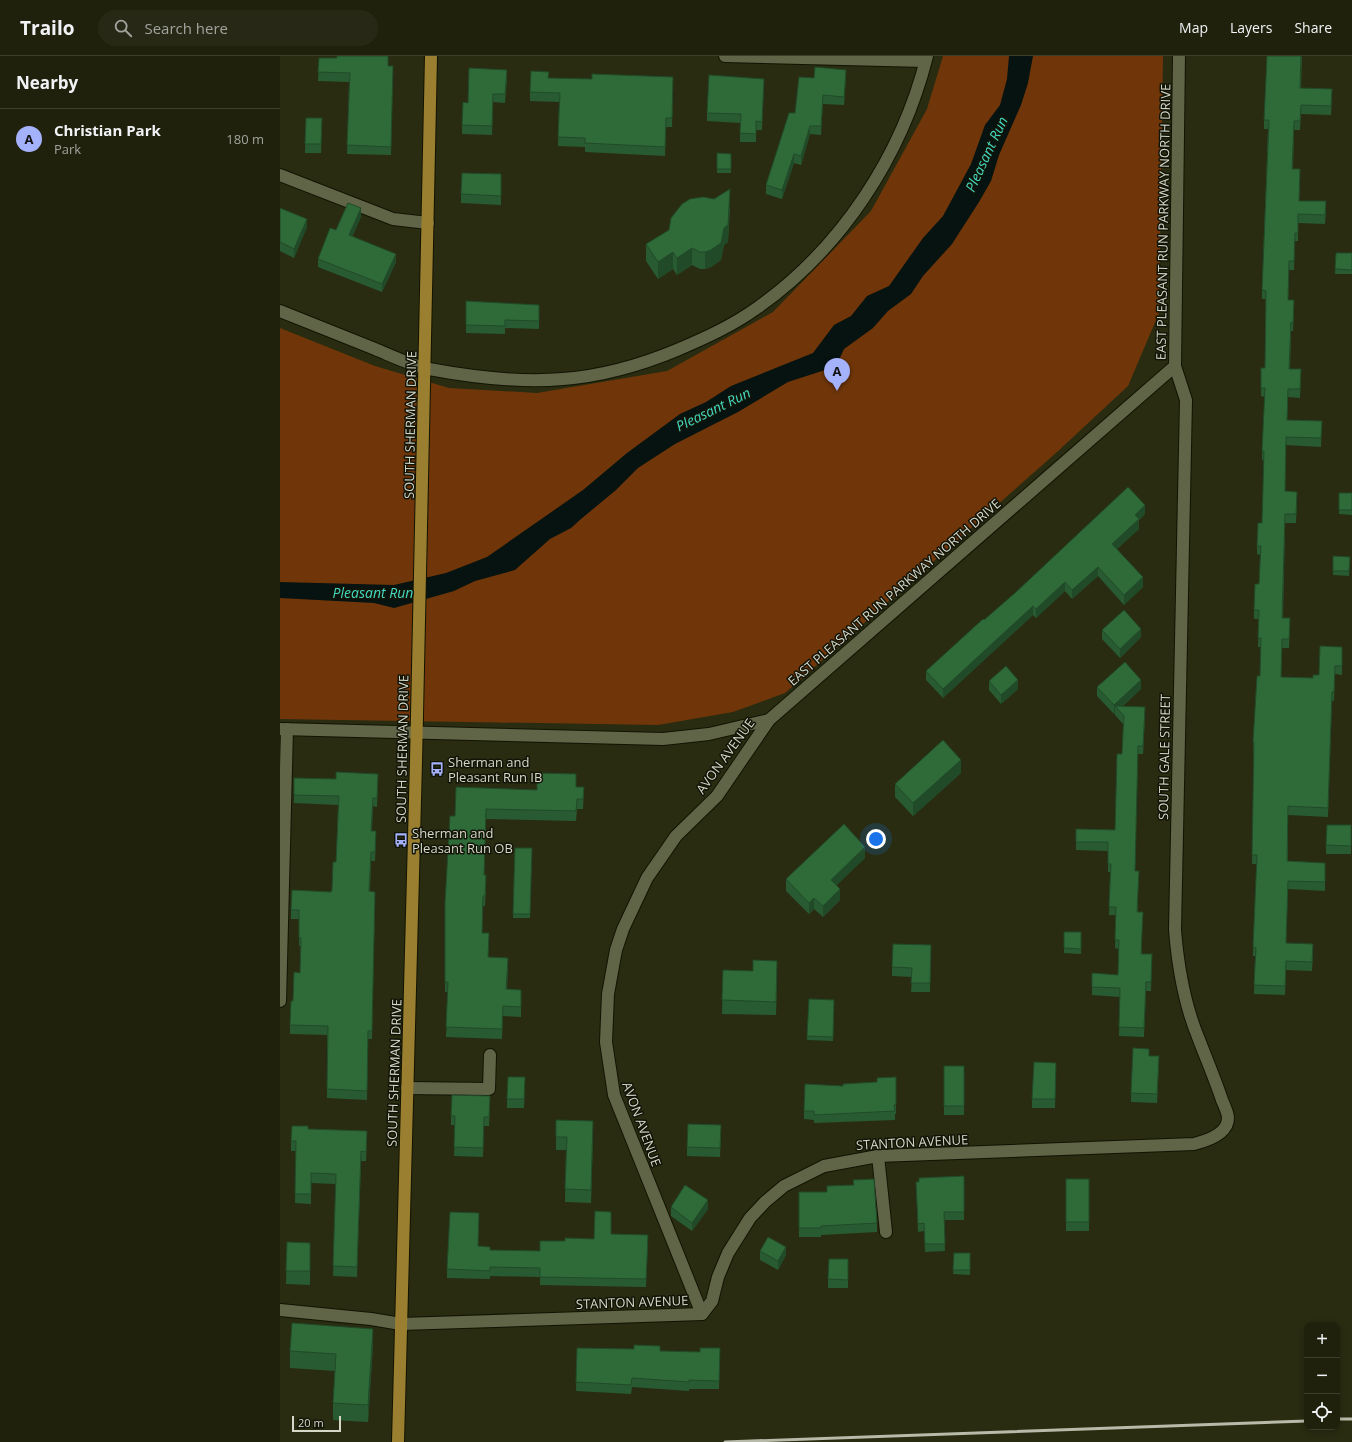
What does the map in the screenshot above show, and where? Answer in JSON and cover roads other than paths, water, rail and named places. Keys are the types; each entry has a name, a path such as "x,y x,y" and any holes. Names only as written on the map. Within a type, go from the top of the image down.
{"main road":[{"name":"SOUTH SHERMAN DRIVE","path":"398,1442 417,731 431,56"}],"street":[{"path":"280,311 425,368 514,380 541,380 579,377 624,368 654,360 730,325 756,309 797,276 833,239 856,209 884,165 898,138 917,89 926,58 725,56"},
{"name":"EAST PLEASANT RUN PARKWAY NORTH DRIVE","path":"283,729 663,738 709,734 769,720 1175,366 1179,56"},
{"path":"280,175 393,219 428,223"},
{"name":"SOUTH GALE STREET","path":"1175,366 1186,400 1175,930 1180,974 1191,1018 1228,1118 1225,1127 1215,1136"},
{"name":"AVON AVENUE","path":"702,1314 614,1095 606,1042 608,994 611,972 620,936 628,914 646,878 676,836 716,796 769,720"},
{"path":"280,1001 283,729"},
{"path":"407,1088 489,1089 490,1055"},
{"name":"STANTON AVENUE","path":"280,1310 371,1319 400,1324 702,1314 712,1301 723,1262 733,1242 750,1218 765,1202 784,1186 819,1168 846,1161 878,1156 1194,1144 1205,1142 1215,1136"},
{"path":"878,1156 886,1232"}],"water":[{"name":"Pleasant Run","path":"1009,56 1033,56 1028,83 1021,105 999,155 991,181 952,244 923,276 911,294 888,311 873,328 844,349 838,362 825,370 788,382 738,412 675,444 638,468 616,490 571,528 550,539 515,570 475,581 454,591 394,608 374,603 280,598 280,582 394,585 446,573 487,557 583,490 627,453 680,414 706,402 731,386 813,353 834,325 851,316 867,296 889,286 923,238 943,216 971,164 985,125 1000,105 1007,79"}],"railway":[{"path":"1340,1419 1352,1419"},
{"path":"725,1442 1304,1421"}],"place":[{"name":"Christian Park","path":"837,391"},
{"name":"Sherman and Pleasant Run IB","path":"437,769"},
{"name":"Sherman and Pleasant Run OB","path":"401,840"}]}
